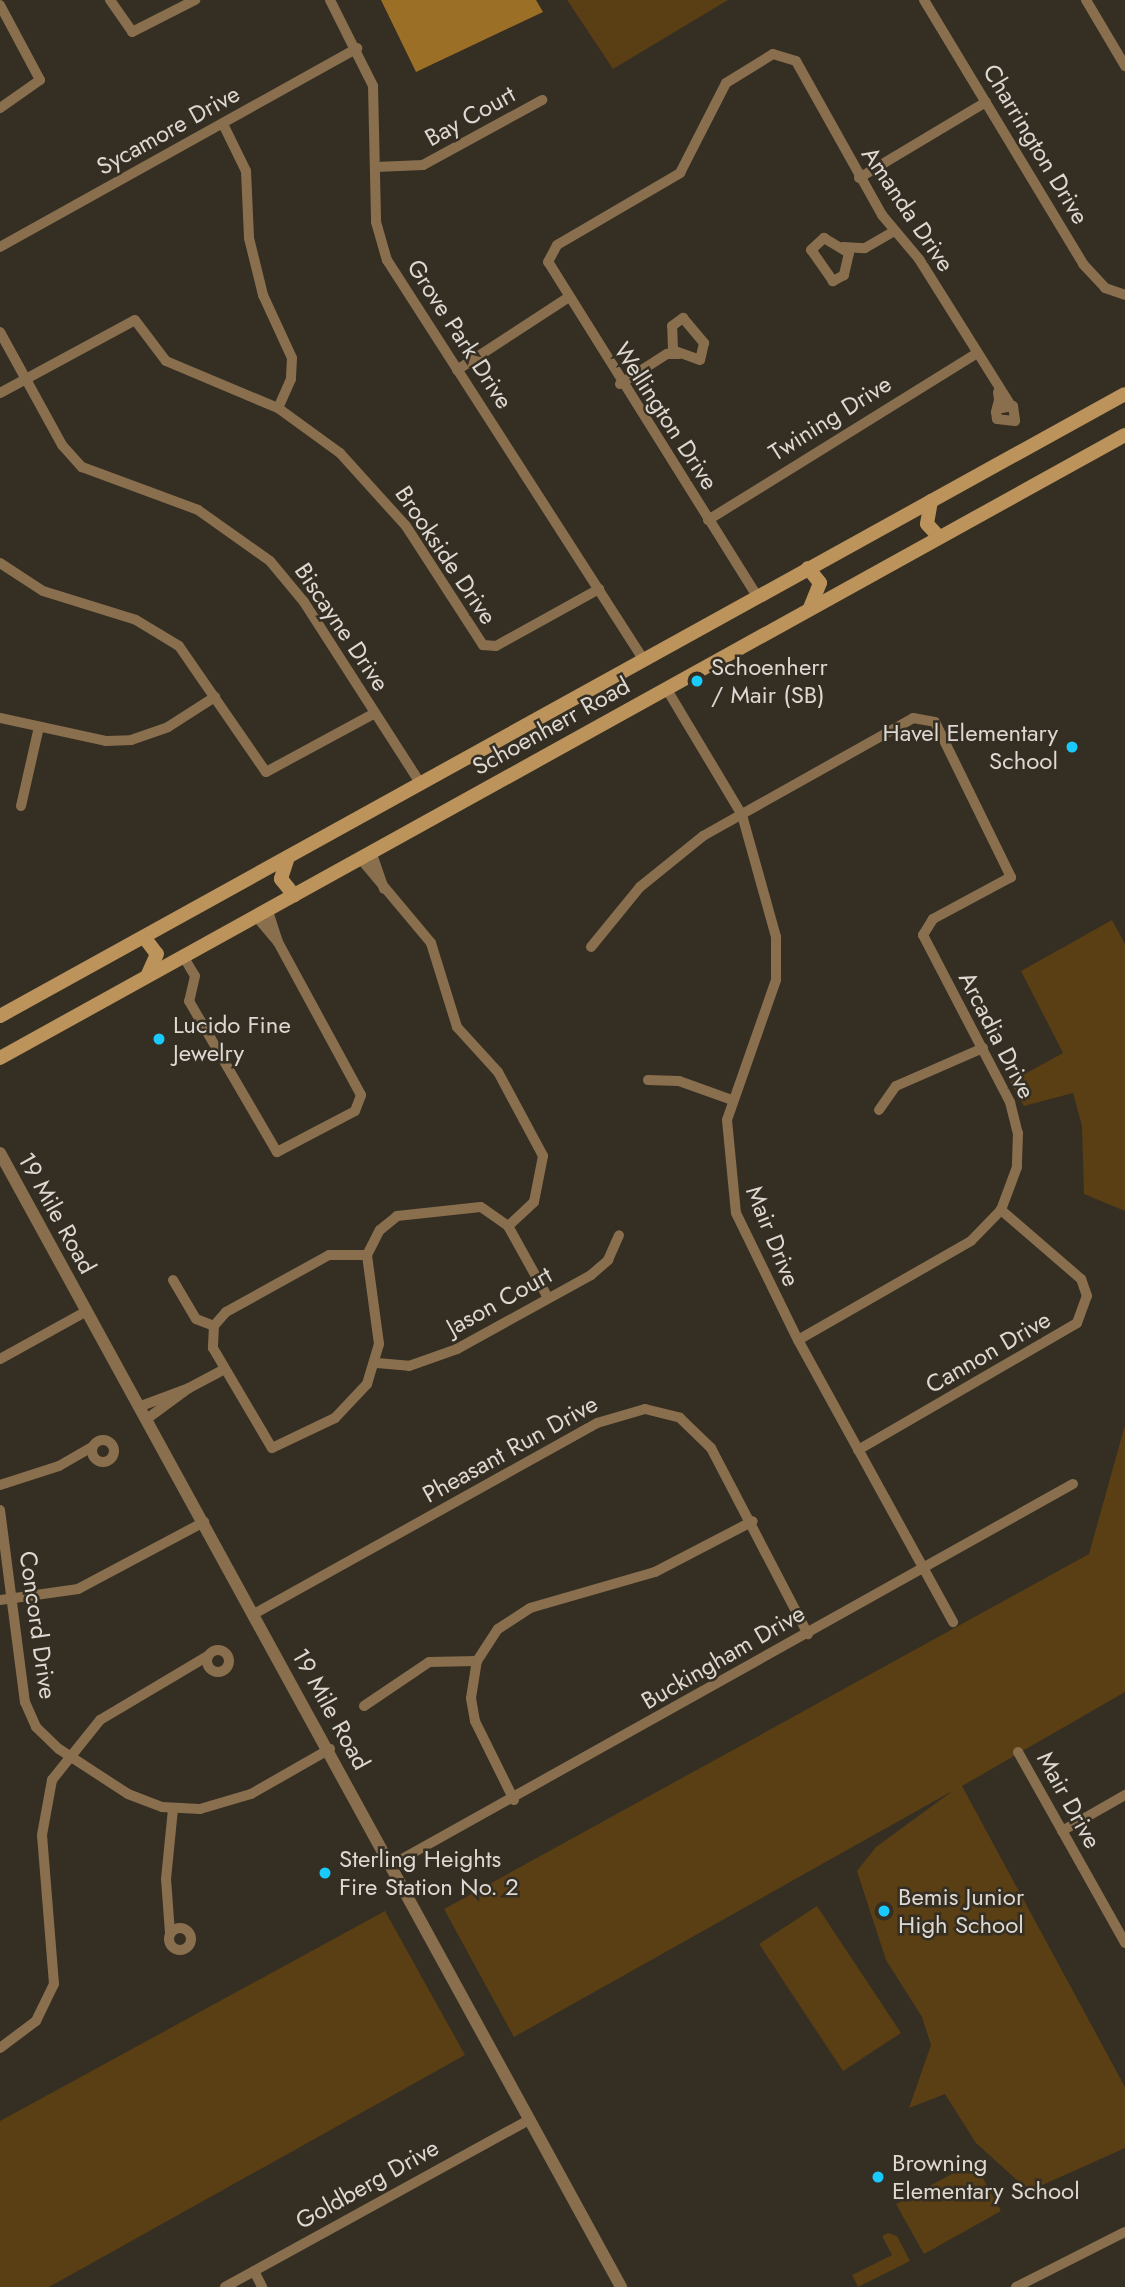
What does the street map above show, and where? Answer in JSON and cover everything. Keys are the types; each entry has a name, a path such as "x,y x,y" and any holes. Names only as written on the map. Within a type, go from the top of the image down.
{"main road":[{"name":"Schoenherr Road","path":"0,1016 1125,394"},
{"name":"Schoenherr Road","path":"0,1058 1125,435"},
{"path":"931,501 928,524 939,537"},
{"path":"808,568 820,587 809,609"},
{"path":"288,857 281,878 294,895"},
{"path":"144,937 157,954 146,976"}],"street":[{"path":"110,0 128,29 142,31 195,0"},
{"name":"Grove Park Drive","path":"330,0 357,48 373,86 381,245 457,370 643,660"},
{"name":"Charrington Drive","path":"924,0 1083,264 1105,288 1125,295"},
{"path":"1086,0 1125,66"},
{"path":"0,5 40,73 37,88 0,108"},
{"name":"Sycamore Drive","path":"0,247 357,48"},
{"name":"Amanda Drive","path":"550,255 680,173 693,158 718,92 759,62 784,53 801,68 859,178 893,232 919,259 998,391 1010,404"},
{"name":"Bay Court","path":"376,167 423,165 542,100"},
{"path":"859,178 986,102"},
{"path":"223,124 246,170 249,238 263,295 292,358 291,379 278,408"},
{"path":"857,249 820,238 811,250 833,281 857,249 893,232"},
{"path":"843,247 849,262"},
{"name":"Wellington Drive","path":"550,255 549,269 566,299 757,596"},
{"path":"457,370 566,299"},
{"path":"620,384 667,354 679,354 700,360 706,350 686,319 674,322 672,341 667,354"},
{"name":"Brookside Drive","path":"26,378 135,320 174,366 278,408 340,453 386,500 483,645 496,646 599,589"},
{"name":"Biscayne Drive","path":"0,332 62,445 82,467 198,510 270,561 420,783"},
{"path":"672,341 679,354"},
{"name":"Twining Drive","path":"708,520 976,354"},
{"path":"0,393 26,378"},
{"path":"997,409 1010,404 1017,415 1009,425 999,422 997,409 998,391"},
{"path":"0,563 55,596 153,629 179,646 266,772 375,713"},
{"name":"Mair Drive","path":"666,688 742,816 770,898 776,980 732,1100 727,1160 732,1201 798,1340 953,1622"},
{"path":"0,718 38,727 131,740 168,727 215,697"},
{"name":"Arcadia Drive","path":"742,816 924,715 935,722 1009,868 1005,884 922,928 983,1048 1018,1133 1017,1167 1001,1210 957,1250 798,1340"},
{"path":"21,806 38,727"},
{"path":"591,947 669,861 742,816"},
{"path":"365,855 384,889 431,943 457,1027 498,1072 543,1156 534,1202 508,1226"},
{"path":"183,956 195,976 189,1001 277,1152 355,1111 361,1100 261,912"},
{"path":"879,1110 896,1086 983,1048"},
{"path":"648,1080 679,1081 732,1100"},
{"name":"19 Mile Road","path":"0,1153 393,1864 621,2287"},
{"path":"367,1255 329,1255 226,1312 214,1326 213,1348 264,1442 278,1449 348,1407 377,1363 367,1255 380,1230 406,1213 467,1205 508,1226 548,1298"},
{"name":"Cannon Drive","path":"858,1450 1077,1323 1087,1296 1081,1279 1001,1210"},
{"name":"Jason Court","path":"377,1363 401,1368 449,1353 598,1269 619,1235"},
{"path":"173,1280 192,1314 214,1326"},
{"path":"0,1359 87,1311"},
{"path":"148,1418 189,1388 224,1369"},
{"path":"141,1406 189,1388"},
{"name":"Pheasant Run Drive","path":"254,1614 597,1423 634,1410 669,1412 690,1425 753,1521 808,1634"},
{"path":"0,1485 82,1456 102,1440 114,1448 109,1461 82,1456"},
{"path":"93,1446 96,1460"},
{"name":"Buckingham Drive","path":"393,1864 514,1800 1073,1484"},
{"name":"Concord Drive","path":"0,1510 4,1600 29,1715 68,1755 128,1794 173,1809"},
{"path":"514,1800 475,1721 471,1698 477,1661 498,1629 519,1614 656,1572 753,1521"},
{"path":"4,1600 60,1594 101,1581 204,1522"},
{"path":"0,2048 30,2029 51,1996 52,1932 42,1814 68,1755 100,1720 197,1666 208,1656 221,1650 229,1657 225,1671 197,1666"},
{"path":"208,1656 211,1670"},
{"path":"364,1706 429,1662 477,1661"},
{"path":"171,1920 183,1928 192,1940 186,1949 172,1947 170,1933 166,1879 173,1809 237,1800 330,1749"},
{"name":"Mair Drive","path":"1018,1752 1125,1942"},
{"path":"1062,1830 1125,1795"},
{"path":"170,1933 183,1928"},
{"name":"Goldberg Drive","path":"225,2287 530,2119"},
{"path":"1016,2287 1124,2231"},
{"path":"254,2271 262,2287"}],"shaded area":[{"path":"381,0 536,0 543,12 416,72"},
{"path":"567,0 728,0 613,69"},
{"path":"1112,920 1125,944 1125,1211 1084,1194 1082,1126 1073,1093 1024,1106 1010,1082 1063,1053 1021,971"},
{"path":"1125,1425 1125,1692 962,1786 1125,2087 1125,2148 1029,2191 976,2143 945,2094 909,2108 931,2045 922,2017 886,1960 857,1871 876,1847 954,1790 514,2037 444,1909 1089,1554"},
{"path":"817,1906 901,2033 843,2071 759,1944"},
{"path":"385,1911 465,2055 49,2287 0,2287 0,2121"},
{"path":"974,2162 1001,2211 924,2254 896,2204"},
{"path":"888,2233 897,2236 910,2261 858,2287 852,2275 892,2255 882,2236"}],"place":[{"name":"Schoenherr / Mair (SB)","path":"697,681"},
{"name":"Havel Elementary School","path":"1072,747"},
{"name":"Lucido Fine Jewelry","path":"159,1039"},
{"name":"Sterling Heights Fire Station No. 2","path":"325,1873"},
{"name":"Bemis Junior High School","path":"884,1911"},
{"name":"Browning Elementary School","path":"878,2177"}]}
